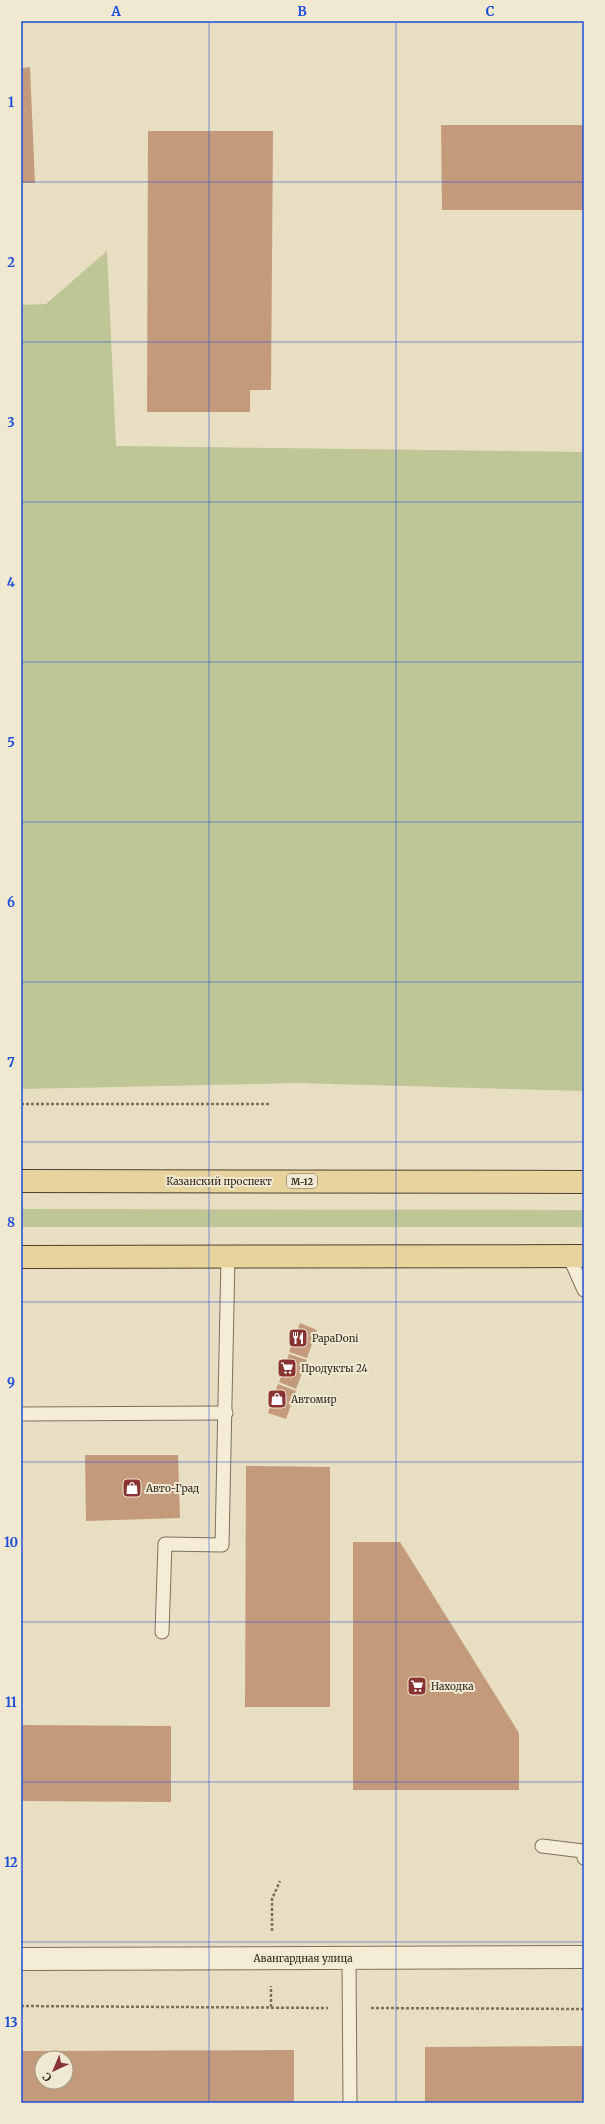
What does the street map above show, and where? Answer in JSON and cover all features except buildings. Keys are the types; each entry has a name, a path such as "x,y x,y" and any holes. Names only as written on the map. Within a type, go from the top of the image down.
{"main road":[{"name":"Казанский проспект","path":"21,1181 584,1182"},
{"path":"21,1257 576,1256"}],"street":[{"name":"Авангардная улица","path":"21,1960 584,1957"}],"lane":[{"path":"576,1256 584,1290"},
{"path":"162,1632 165,1544 222,1546 226,1413 228,1257"},
{"path":"21,1414 226,1413"},
{"path":"542,1846 584,1851 584,1858"},
{"path":"349,1958 350,2103"}],"path":[{"path":"21,1104 270,1104"},
{"path":"21,2006 584,2009"}],"green space":[{"path":"107,251 116,446 584,452 584,1091 297,1083 21,1089 21,305 46,304"},
{"path":"21,1209 584,1210 584,1227 21,1227"}],"place":[{"name":"PapaDoni","path":"298,1338"},
{"name":"Продукты 24","path":"287,1368"},
{"name":"Автомир","path":"277,1399"},
{"name":"Авто-Град","path":"132,1488"},
{"name":"Находка","path":"417,1686"}]}
